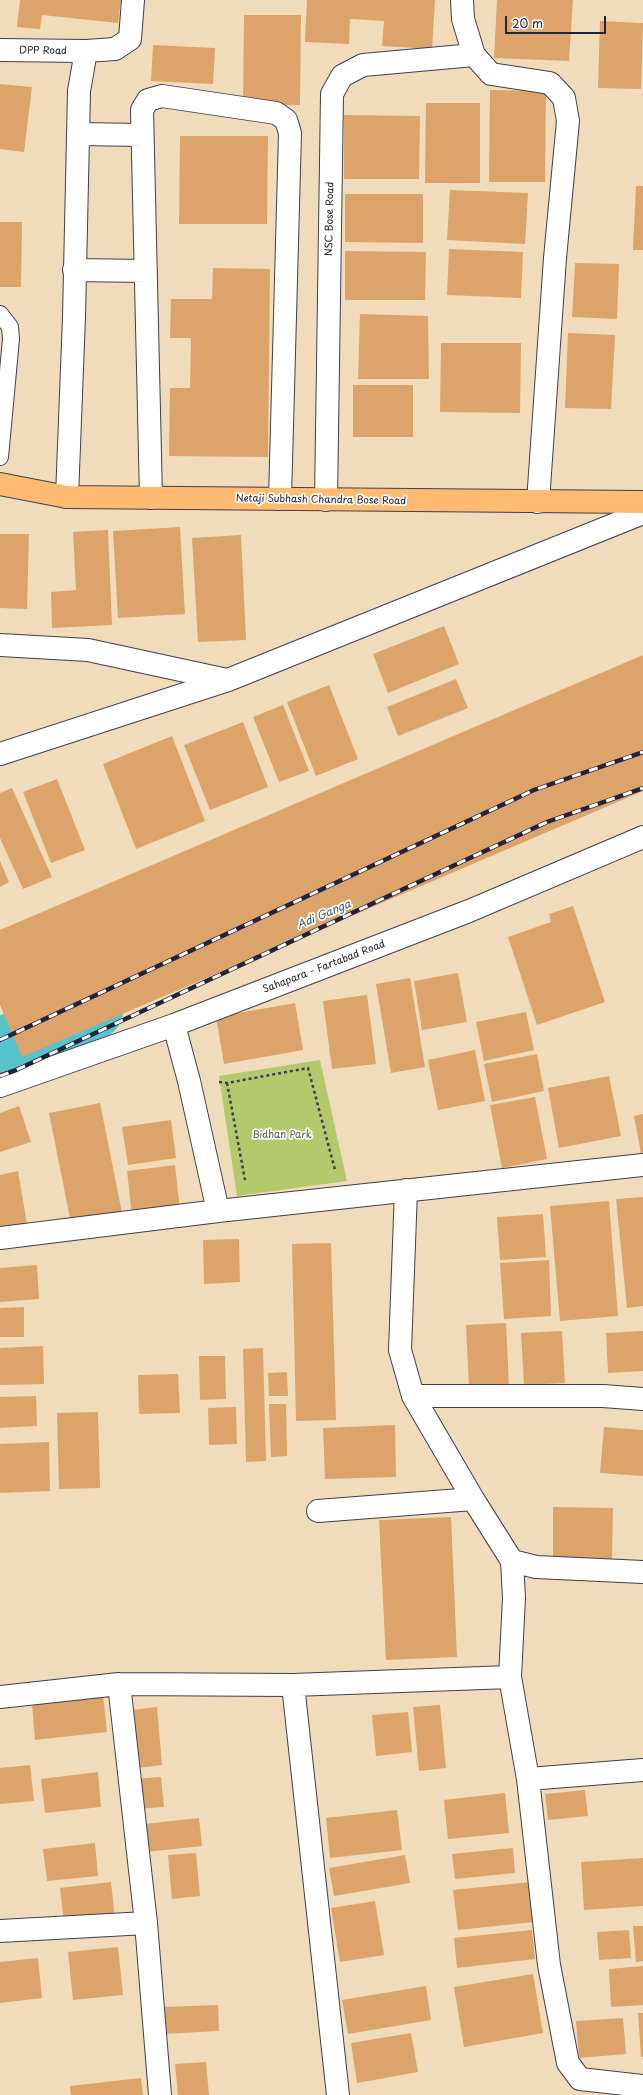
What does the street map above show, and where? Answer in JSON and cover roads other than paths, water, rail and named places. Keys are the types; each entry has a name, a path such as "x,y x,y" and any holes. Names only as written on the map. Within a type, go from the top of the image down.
{"main road":[{"name":"Netaji Subhash Chandra Bose Road","path":"0,484 66,497 643,502"}],"street":[{"name":"DPP Road","path":"0,50 86,51 115,49 130,39 133,0"},
{"path":"462,0 463,19 474,55 491,74 550,83 564,98 568,121 555,258 538,502"},
{"path":"66,497 79,91 86,51"},
{"name":"NSC Bose Road","path":"326,500 332,94 342,76 363,65 474,55"},
{"path":"151,498 142,110 148,100 162,96 276,113 286,120 290,133 280,499"},
{"path":"78,134 142,135"},
{"path":"74,270 146,271"},
{"path":"0,754 228,680 643,513"},
{"path":"0,645 88,650 228,680"},
{"name":"Sahapara - Fartabad Road","path":"0,1086 174,1025 469,910 643,837"},
{"path":"174,1025 218,1212"},
{"path":"0,1238 406,1190 643,1165"},
{"path":"406,1190 400,1350 413,1396 473,1499 512,1562 514,1598 510,1677 528,1779 549,1965 568,2063 580,2079 643,2086"},
{"path":"413,1396 603,1396 643,1399"},
{"path":"318,1511 473,1499"},
{"path":"512,1562 536,1567 643,1572"},
{"path":"0,1697 119,1684 293,1685 510,1677"},
{"path":"119,1684 146,1923 160,2095"},
{"path":"293,1685 338,2095"},
{"path":"528,1779 643,1770"},
{"path":"0,1931 146,1923"}],"lane":[{"path":"0,314 10,327 11,339 0,457"}],"waterway":[{"name":"Adi Ganga","path":"0,1048 93,1010"}],"railway":[{"path":"0,1040 534,790 643,752"},
{"path":"0,1076 14,1071 547,822 643,788"}],"park label":[{"name":"Bidhan Park","path":"282,1135"}]}
